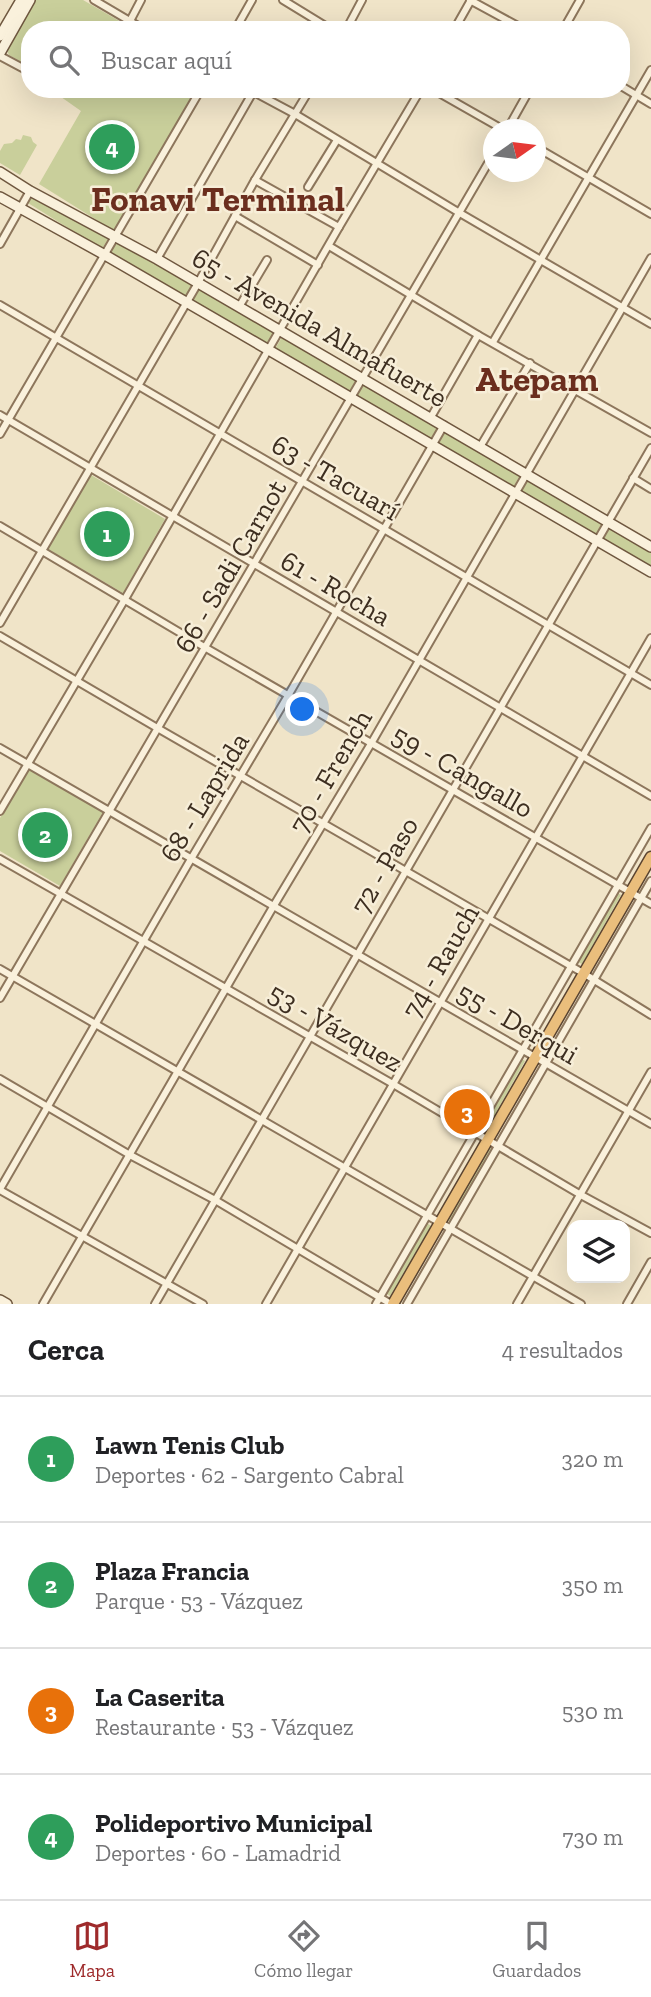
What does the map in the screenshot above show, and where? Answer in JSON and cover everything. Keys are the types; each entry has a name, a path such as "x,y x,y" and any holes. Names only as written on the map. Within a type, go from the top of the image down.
{"highway":[{"path":"392,1304 651,857"}],"main road":[{"path":"0,36 21,0"},
{"path":"0,54 30,0"},
{"name":"65 - Avenida Almafuerte","path":"0,172 157,259 651,547"},
{"name":"65 - Avenida Almafuerte","path":"0,197 187,302 651,572"},
{"path":"0,1300 7,1304"}],"street":[{"path":"94,0 130,21 141,0"},
{"path":"240,21 252,0"},
{"path":"283,0 317,21"},
{"path":"351,21 362,0"},
{"path":"459,21 471,0 509,21"},
{"path":"568,21 579,2 571,0"},
{"path":"0,54 21,67"},
{"path":"493,342 651,70"},
{"path":"630,91 651,104"},
{"path":"0,434 196,98"},
{"path":"157,259 247,98"},
{"path":"264,98 651,324"},
{"path":"0,623 305,98"},
{"path":"0,811 416,98"},
{"path":"448,98 485,119"},
{"path":"512,119 525,98"},
{"path":"308,187 337,140"},
{"path":"546,153 651,214"},
{"name":"66 - Sadi Carnot","path":"0,999 483,171"},
{"path":"255,180 339,227"},
{"path":"0,244 30,191"},
{"path":"234,216 318,265"},
{"path":"329,246 478,335 651,433"},
{"name":"70 - French","path":"43,1304 651,258"},
{"path":"239,307 267,260"},
{"name":"63 - Tacuarí","path":"0,305 651,685"},
{"path":"431,417 478,335"},
{"path":"480,447 530,363"},
{"name":"61 - Rocha","path":"0,415 651,796"},
{"name":"68 - Laprida","path":"0,1190 444,425"},
{"name":"72 - Paso","path":"155,1304 651,448"},
{"path":"633,478 651,489"},
{"name":"59 - Cangallo","path":"0,526 651,904"},
{"path":"0,636 651,1015"},
{"name":"74 - Rauch","path":"266,1304 651,638"},
{"name":"55 - Derqui","path":"0,748 651,1124"},
{"path":"378,1301 651,828"},
{"name":"53 - Vázquez","path":"0,859 651,1233"},
{"path":"407,1304 651,881"},
{"path":"0,969 581,1304"},
{"path":"517,1304 651,1072"},
{"path":"0,1079 130,1155 215,1200 378,1301 392,1304"},
{"path":"0,1190 203,1304"},
{"path":"627,1304 651,1262"}],"green space":[{"path":"35,0 83,0 119,21 22,21"},
{"path":"21,23 21,62 9,55 6,48"},
{"path":"63,98 192,98 116,229 111,229 39,184 81,111"},
{"path":"23,135 31,137 37,145 20,175 0,163 0,151 4,144 12,143 16,139 21,140"},
{"path":"35,192 109,237 102,249 28,203"},
{"path":"117,241 192,284 186,296 111,252"},
{"path":"199,289 274,333 268,344 193,300"},
{"path":"282,337 356,380 349,392 275,349"},
{"path":"363,384 438,427 431,438 356,395"},
{"path":"445,432 520,475 514,486 439,443"},
{"path":"91,475 165,519 123,593 48,549"},
{"path":"527,480 602,523 596,535 521,491"},
{"path":"610,528 651,552 651,567 603,540"},
{"path":"29,768 103,812 60,886 0,851 0,818"},
{"path":"616,892 621,895 582,964 576,961"},
{"path":"520,1058 525,1061 485,1132 480,1129"},
{"path":"489,1147 492,1149 451,1222 448,1220"},
{"path":"427,1223 431,1226 390,1296 386,1293"}],"place":[{"name":"Polideportivo Municipal","path":"112,147"},
{"name":"Lawn Tenis Club","path":"107,534"},
{"name":"Plaza Francia","path":"45,835"},
{"name":"La Caserita","path":"467,1112"}],"district":[{"name":"Fonavi Terminal","path":"218,199"},
{"name":"Atepam","path":"537,379"}]}
